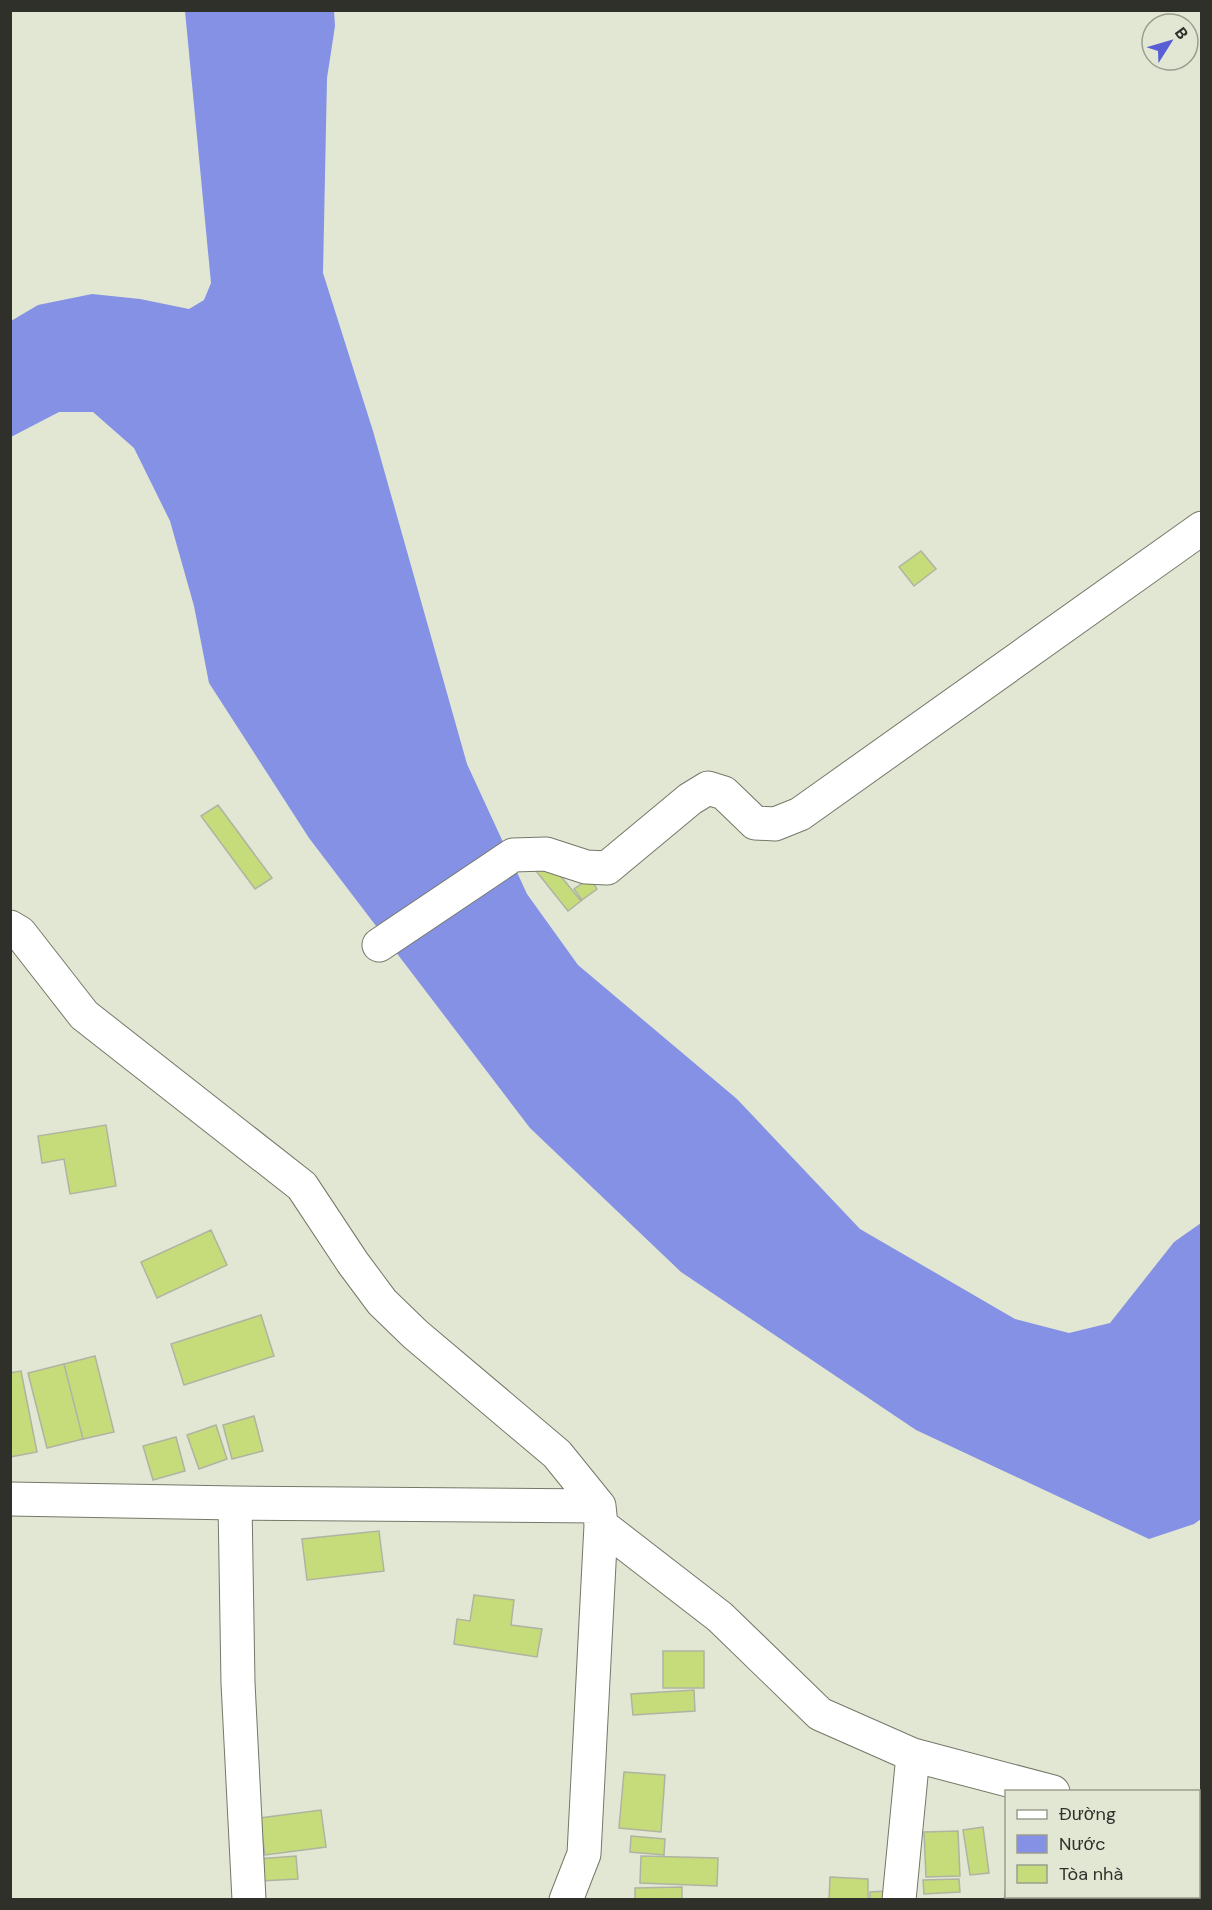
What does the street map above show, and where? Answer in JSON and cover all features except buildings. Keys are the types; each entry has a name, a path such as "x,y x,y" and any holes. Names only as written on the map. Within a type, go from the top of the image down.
{"street":[{"path":"379,945 513,855 546,854 586,867 607,868 690,799 708,788 724,793 755,823 775,824 800,814 1202,528"},
{"path":"10,927 20,933 84,1015 302,1186 381,1302 415,1334 556,1454 600,1515 720,1617 820,1714 913,1755 1049,1790"},
{"path":"10,1499 235,1503 600,1515"},
{"path":"235,1503 238,1683 249,1899"},
{"path":"566,1899 585,1854 600,1515"},
{"path":"899,1899 913,1755"}],"water":[{"path":"185,11 334,11 335,26 327,78 323,273 373,431 467,764 527,894 578,965 737,1099 860,1229 1015,1319 1069,1333 1110,1323 1174,1242 1201,1223 1201,1519 1194,1524 1149,1539 916,1430 681,1272 530,1128 309,838 209,683 194,606 170,521 134,448 93,412 59,412 11,437 11,321 38,305 92,294 140,299 189,309 204,300 211,283"}]}
